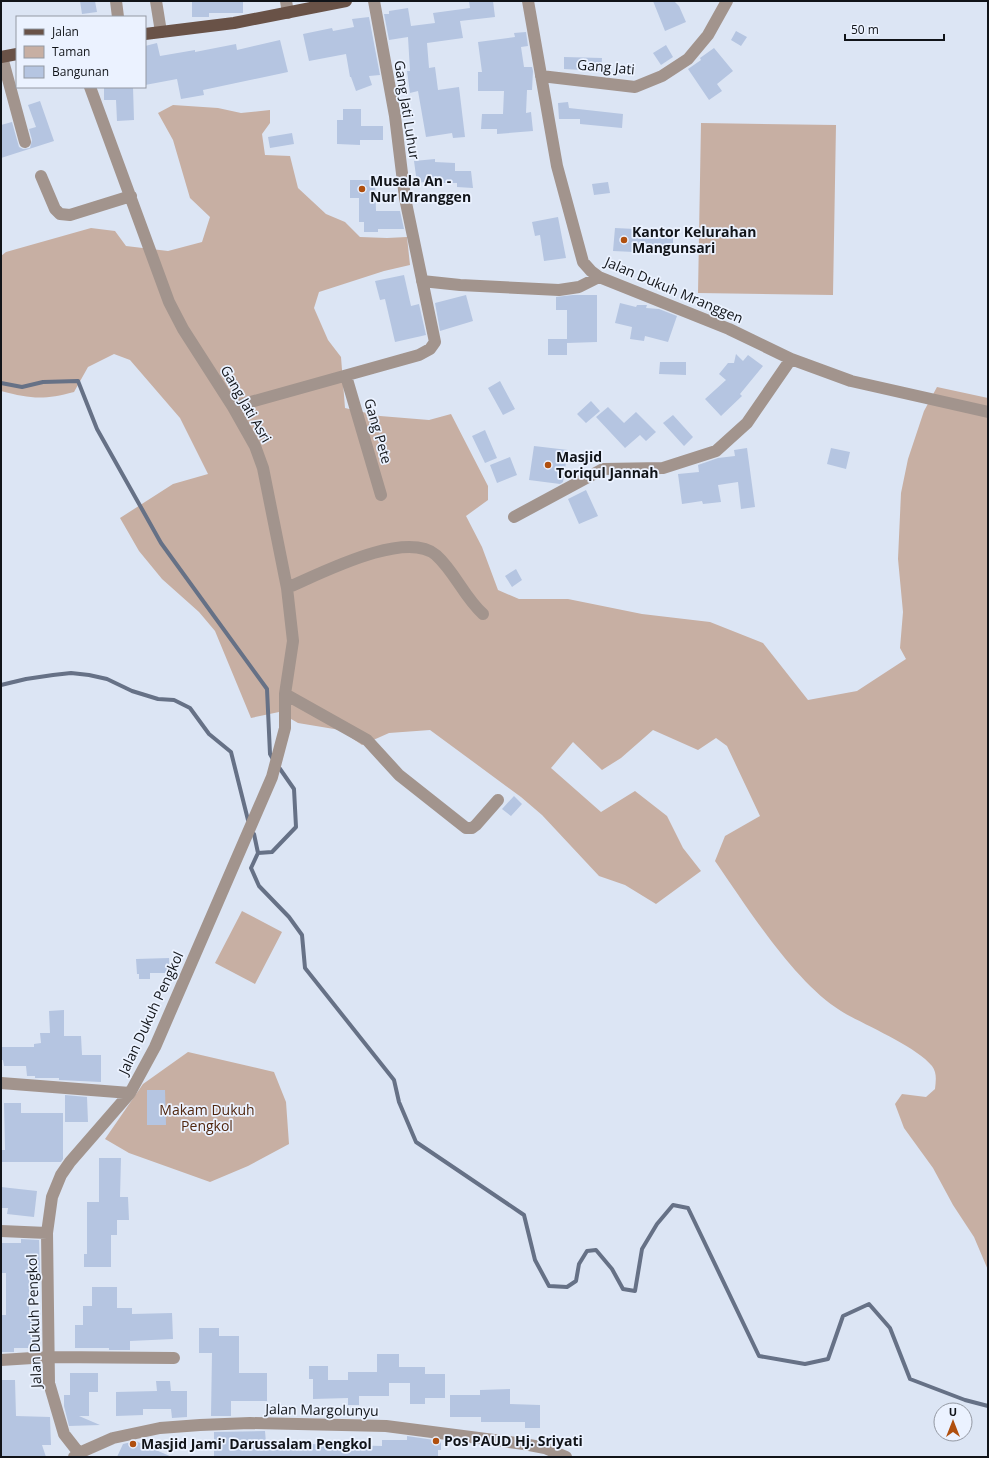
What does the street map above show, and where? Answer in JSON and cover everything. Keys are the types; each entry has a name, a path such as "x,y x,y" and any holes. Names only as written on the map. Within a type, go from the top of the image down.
{"main road":[{"path":"146,34 288,13 346,1"},
{"path":"1,57 16,54"}],"street":[{"path":"116,1 118,16"},
{"path":"156,1 162,32"},
{"path":"286,1 288,13"},
{"name":"Gang Jati Luhur","path":"346,376 419,355 430,349 435,342 405,198 395,116 374,1"},
{"name":"Jalan Dukuh Mranggen","path":"528,1 557,166 583,262 591,271 600,277 729,329 791,359 869,386 988,412"},
{"name":"Gang Jati","path":"541,76 635,87 662,76 688,59 708,35 727,1"},
{"path":"1,57 25,142"},
{"name":"Gang Jati Asri","path":"90,88 169,302 183,329 233,407 255,446 263,468 287,588 293,641 285,694 285,728 278,757"},
{"path":"41,176 55,208 60,214 70,215 131,196"},
{"path":"422,281 460,285 559,290 579,287 600,277"},
{"path":"514,517 602,470 663,468 716,451 747,422 791,359"},
{"path":"233,407 346,376"},
{"name":"Gang Pete","path":"346,376 381,496"},
{"path":"287,588 371,553 416,546 428,549 451,571 474,606 483,614"},
{"path":"285,694 367,740 399,775 466,828 472,828 498,800"},
{"name":"Jalan Dukuh Pengkol","path":"78,1456 64,1434 49,1383 46,1233 52,1197 61,1175 130,1093 155,1047 272,777 278,757"},
{"path":"1,1083 130,1093"},
{"path":"1,1231 46,1233"},
{"path":"1,1360 48,1357 174,1358"},
{"name":"Jalan Margolunyu","path":"78,1456 113,1438 160,1428 200,1424 309,1423 358,1424 449,1433 545,1448 566,1457"}],"green space":[{"path":"173,105 218,108 241,113 270,110 270,123 262,134 265,155 290,156 298,188 326,214 345,222 360,237 407,237 410,265 384,271 319,292 314,308 328,340 341,357 345,408 380,416 429,420 451,414 488,486 488,500 466,516 482,547 498,590 519,599 568,599 642,614 710,622 763,643 808,700 857,691 906,659 900,648 903,612 898,559 901,493 908,459 924,411 937,387 988,398 988,1270 974,1237 953,1205 933,1168 904,1128 895,1104 902,1094 926,1097 935,1089 936,1080 932,1066 914,1051 841,1011 823,998 806,982 772,942 715,861 725,836 760,816 727,746 716,738 698,750 653,730 621,758 602,770 573,742 551,768 601,812 635,791 667,816 683,848 701,871 656,904 625,885 599,876 542,815 521,797 430,730 389,733 362,745 340,730 298,723 279,712 251,718 215,631 199,612 162,579 139,551 120,518 173,484 208,474 180,418 130,360 114,354 88,367 74,392 38,398 1,391 1,256 6,252 91,228 115,231 126,246 168,251 202,242 210,217 190,198 173,140 158,113"},
{"path":"701,123 836,125 833,295 698,293"},
{"path":"242,911 282,932 255,984 215,963"},
{"name":"Makam Dukuh Pengkol","path":"188,1052 274,1072 286,1102 289,1144 248,1166 210,1182 129,1153 105,1139 143,1084"}],"building":[{"path":"80,1 95,1 97,12 82,14"},
{"path":"192,1 243,1 243,13 209,13 209,17 192,17"},
{"path":"469,1 493,1 495,17 460,21 463,38 427,43 429,68 435,67 438,90 459,87 465,137 453,138 452,133 426,137 418,91 410,93 407,71 410,71 408,37 389,40 384,14 389,14 389,11 408,8 411,26 435,23 433,13 470,8"},
{"path":"653,1 674,1 679,6 686,22 665,31"},
{"path":"369,17 380,75 369,76 372,85 356,91 350,77 346,54 309,61 303,34 332,28 333,31 354,27 352,19"},
{"path":"736,31 747,37 741,46 731,40"},
{"path":"526,32 528,46 521,47 524,67 532,67 533,71 532,90 527,90 526,113 531,112 533,131 497,134 497,129 481,129 482,114 503,114 504,91 478,91 478,72 482,72 478,42 515,37 514,33"},
{"path":"280,40 288,72 203,90 204,95 181,99 177,79 146,85 146,46 157,43 160,56 195,50 195,52 236,44 237,50"},
{"path":"666,45 673,57 661,65 653,53"},
{"path":"714,48 733,71 717,84 722,91 709,100 688,69"},
{"path":"564,57 602,58 601,71 564,69"},
{"path":"104,88 133,88 134,120 117,121 116,100 104,100"},
{"path":"40,101 54,141 1,158 1,125 12,122 19,147 23,149 30,148 32,140 29,129 36,127 28,105"},
{"path":"568,102 569,108 623,114 622,128 580,124 580,119 559,119 558,103"},
{"path":"343,109 361,109 361,126 383,126 383,140 360,140 360,145 337,144 337,120 343,120"},
{"path":"292,133 294,144 270,148 268,137"},
{"path":"435,159 435,162 455,163 455,171 471,171 473,188 457,187 457,183 439,183 439,180 417,183 414,161"},
{"path":"350,180 375,180 376,211 400,211 404,229 378,229 378,232 364,232 364,222 359,222 359,198 350,198"},
{"path":"608,182 610,193 594,195 592,184"},
{"path":"558,217 566,258 544,261 540,235 535,236 532,222"},
{"path":"615,228 635,229 635,233 673,233 673,245 634,245 634,252 613,251"},
{"path":"404,275 411,306 419,304 426,335 395,342 385,299 380,300 375,281"},
{"path":"466,295 473,321 440,331 435,303"},
{"path":"597,295 597,342 567,343 567,355 548,355 548,339 567,339 567,310 556,310 556,297"},
{"path":"620,303 636,307 637,305 647,305 646,308 659,309 677,316 668,342 645,336 644,341 630,339 632,327 615,323"},
{"path":"736,354 743,361 748,355 763,366 740,394 742,396 721,416 705,399 726,380 719,374 728,363 734,363"},
{"path":"660,362 686,362 686,375 659,374"},
{"path":"500,381 515,409 503,415 488,388"},
{"path":"591,401 600,411 586,423 577,414"},
{"path":"608,407 624,423 636,412 656,432 646,441 640,435 625,448 596,417"},
{"path":"673,415 693,437 684,446 663,423"},
{"path":"485,430 497,458 485,463 472,436"},
{"name":"Masjid Toriqul Jannah","path":"534,446 568,450 563,482 560,484 529,480"},
{"path":"747,448 755,507 741,509 738,482 718,485 721,502 703,504 702,501 682,504 678,474 699,472 698,465 718,458 735,456 734,450"},
{"path":"831,448 850,452 846,469 827,464"},
{"path":"510,457 517,475 497,483 490,465"},
{"path":"586,490 598,516 579,524 568,499"},
{"path":"516,569 522,580 512,587 505,576"},
{"path":"514,796 522,804 511,816 502,809"},
{"path":"169,958 170,973 150,973 150,979 139,979 139,974 137,974 136,959"},
{"path":"64,1010 64,1036 81,1036 82,1055 101,1055 101,1082 59,1080 59,1078 35,1078 35,1076 27,1076 26,1066 4,1066 3,1060 1,1060 1,1047 34,1047 34,1044 41,1043 40,1033 50,1033 49,1011"},
{"path":"147,1090 165,1090 166,1125 147,1125"},
{"path":"65,1095 87,1097 88,1122 65,1122"},
{"path":"4,1103 21,1103 21,1113 63,1113 63,1159 61,1162 1,1162 1,1150 5,1150"},
{"path":"99,1158 121,1158 120,1197 128,1197 129,1220 117,1220 117,1235 111,1235 111,1267 84,1267 84,1254 87,1254 87,1202 99,1202"},
{"path":"1,1187 37,1191 34,1217 7,1214 8,1208 1,1208"},
{"path":"21,1239 39,1240 40,1273 29,1273 29,1317 38,1317 38,1348 14,1348 14,1352 1,1352 1,1315 6,1315 6,1273 1,1273 1,1243 21,1243"},
{"path":"92,1287 117,1287 117,1308 132,1308 132,1314 172,1313 173,1339 130,1341 130,1350 109,1350 109,1348 75,1348 75,1325 83,1325 83,1306 92,1306"},
{"path":"199,1328 219,1328 219,1336 239,1336 239,1373 267,1373 267,1401 231,1401 231,1416 211,1416 212,1353 199,1353"},
{"path":"377,1354 399,1354 399,1367 425,1367 425,1374 445,1374 445,1398 425,1398 425,1404 410,1404 410,1383 389,1383 389,1396 359,1396 359,1405 348,1405 348,1398 313,1399 313,1379 309,1379 309,1366 328,1366 328,1380 348,1380 348,1372 377,1372"},
{"path":"70,1373 98,1373 98,1392 89,1392 89,1416 79,1416 100,1425 69,1426 64,1406 64,1395 70,1395"},
{"path":"1,1380 15,1380 16,1416 50,1417 51,1445 42,1445 46,1457 1,1457"},
{"path":"156,1381 170,1381 171,1391 187,1391 187,1417 172,1418 171,1409 143,1409 143,1415 116,1416 116,1392 157,1391"},
{"path":"510,1389 510,1404 540,1405 540,1428 525,1428 525,1422 481,1422 481,1417 450,1417 450,1395 480,1395 480,1390"},
{"path":"265,1431 266,1443 308,1441 308,1444 382,1446 382,1440 407,1440 407,1436 441,1441 441,1450 438,1450 438,1457 214,1456 214,1432"},
{"name":"Masjid Jami' Darussalam Pengkol","path":"136,1441 172,1457 117,1457 123,1444"}],"waterway":[{"path":"1,383 22,387 43,382 78,381 97,429 161,543 267,689 270,754 274,761"},
{"path":"1,685 53,675 71,673 89,675 107,679 132,691 158,699 174,700 190,708 209,734 231,752 248,820"},
{"path":"278,766 294,789 296,827 272,852 258,853 251,868 259,886 289,917 302,935 305,968 394,1080 399,1102 416,1142 524,1215 535,1260 549,1286 567,1287 576,1281 579,1264 587,1251 596,1250 612,1269 623,1289 635,1291 642,1249 657,1224 673,1205 688,1208 759,1356 805,1364 828,1359 843,1316 869,1304 890,1328 910,1379 965,1400 988,1406"},
{"path":"254,834 258,853"}],"place":[{"name":"Musala An - Nur Mranggen","path":"362,189"},
{"name":"Kantor Kelurahan Mangunsari","path":"624,240"},
{"name":"Masjid Toriqul Jannah","path":"548,465"},
{"name":"Pos PAUD Hj. Sriyati","path":"436,1441"},
{"name":"Masjid Jami' Darussalam Pengkol","path":"133,1444"}]}
